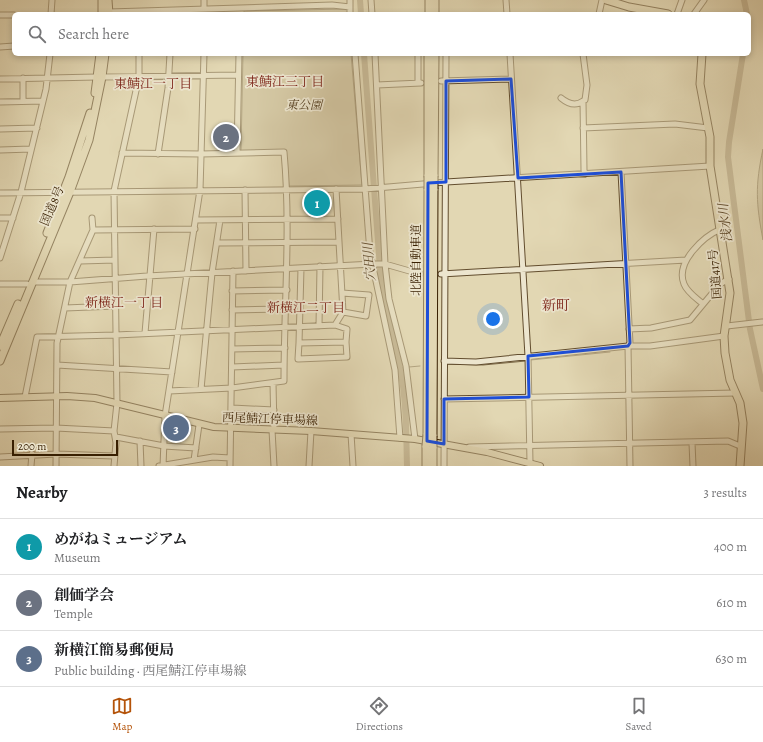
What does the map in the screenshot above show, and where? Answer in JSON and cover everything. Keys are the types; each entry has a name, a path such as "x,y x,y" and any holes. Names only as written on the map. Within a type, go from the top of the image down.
{"highway":[{"path":"102,0 107,12"},
{"path":"107,12 108,0"},
{"path":"429,0 429,12"},
{"path":"435,0 435,12"},
{"path":"606,0 629,7 657,12"},
{"name":"国道8号","path":"100,56 100,78"},
{"name":"国道8号","path":"0,346 29,283 89,140 105,56"},
{"name":"北陸自動車道","path":"428,56 431,176 430,446 432,466"},
{"name":"北陸自動車道","path":"431,176 435,56"},
{"name":"国道417号","path":"702,56 700,84 708,128 710,166 729,279 730,293 727,326 724,336 726,363 740,403 743,423 740,446 740,466"},
{"name":"国道8号","path":"0,361 29,283"},
{"name":"北陸自動車道","path":"426,466 430,446"}],"main road":[{"name":"西尾鯖江停車場線","path":"0,398 55,396 95,398 117,402 199,425 413,438 540,466"}],"street":[{"path":"51,12 52,0"},
{"path":"204,0 204,12 240,12 290,7 350,7"},
{"path":"289,0 290,7"},
{"path":"350,0 350,12"},
{"path":"370,0 372,12"},
{"path":"506,0 507,12"},
{"path":"599,12 602,0"},
{"path":"677,12 682,0"},
{"path":"695,12 704,0"},
{"path":"0,15 12,15"},
{"path":"0,47 12,46"},
{"path":"0,258 3,243 21,192 37,128 48,78 50,56"},
{"path":"114,466 116,437 114,430 117,402 114,191 139,77 139,56"},
{"path":"158,154 169,77 170,56"},
{"path":"204,56 200,190 165,416 164,446 161,466 213,457 230,458"},
{"path":"237,152 239,56"},
{"path":"355,56 365,189 373,264 378,300 395,370 401,438"},
{"path":"375,56 384,264 389,299 406,366 413,438"},
{"path":"377,85 420,83 418,56"},
{"path":"444,466 443,273 446,182 444,81 446,56"},
{"path":"510,56 528,356 530,463"},
{"path":"561,98 567,103 580,104 585,100 587,85 583,56"},
{"path":"0,79 238,75"},
{"path":"23,78 23,101"},
{"path":"444,81 511,79"},
{"path":"0,102 43,101"},
{"path":"582,101 585,174"},
{"path":"583,128 675,124 708,128"},
{"path":"0,129 37,128"},
{"path":"0,150 31,149"},
{"path":"122,153 201,154 284,152 288,220 288,269 284,381 232,388 169,391"},
{"path":"0,192 365,189 446,182 710,166"},
{"path":"621,172 630,343 628,346 630,466"},
{"path":"335,325 343,312 336,189"},
{"path":"245,190 246,271"},
{"path":"0,218 13,218"},
{"path":"56,466 55,396 58,337 70,282 93,230 92,218"},
{"path":"196,220 338,219"},
{"path":"201,389 212,273 220,220"},
{"path":"145,333 154,229"},
{"path":"93,230 195,229"},
{"path":"703,304 684,285 682,278 686,260 710,233 721,229"},
{"path":"217,243 339,242"},
{"path":"80,261 115,260"},
{"path":"443,273 686,260"},
{"path":"0,284 70,282 233,271 373,264 384,264 420,274"},
{"path":"319,326 320,266"},
{"path":"24,397 37,337 116,336 145,333 285,328 299,327 335,325 347,330 347,357 298,359 299,343 299,327 301,268"},
{"path":"230,466 233,271"},
{"path":"629,329 651,328 690,320 720,284 729,279"},
{"path":"232,291 287,290"},
{"path":"342,292 368,295 366,318 343,312"},
{"path":"65,308 115,306"},
{"path":"232,310 286,309"},
{"path":"727,326 762,322"},
{"path":"444,361 476,362 628,346 650,346 724,336"},
{"path":"299,343 346,342"},
{"path":"232,349 285,348"},
{"path":"57,365 172,372"},
{"path":"232,367 284,366"},
{"path":"272,383 274,410 274,466"},
{"path":"444,399 736,393"},
{"path":"232,408 274,410"},
{"path":"194,460 199,425"},
{"path":"0,429 56,428 114,430"},
{"path":"309,466 311,431"},
{"path":"351,434 353,466"},
{"path":"116,437 164,446 196,448"},
{"path":"140,441 141,466"},
{"path":"460,448 728,441 740,446"},
{"path":"692,442 693,466"},
{"path":"31,466 32,454"},
{"path":"0,457 32,454 114,456"}],"highlighted area":[{"path":"511,79 518,178 621,172 630,343 628,346 528,356 529,397 444,399 444,444 427,441 428,183 446,182 446,81"}],"green space":[{"path":"348,9 348,12 244,11"},
{"name":"東公園","path":"243,56 351,56 362,185 289,186 285,151 241,151"},
{"path":"763,149 763,240 757,194"}],"waterway":[{"name":"穴田川","path":"360,0 361,12"},
{"name":"浅水川","path":"744,0 747,12"},
{"name":"穴田川","path":"364,56 380,268 384,295 403,385 406,420 407,466"},
{"name":"浅水川","path":"743,56 728,157 750,329 763,389"},
{"path":"531,360 610,352"},
{"path":"447,364 483,365 526,361"},
{"path":"409,367 420,366"},
{"name":"穴田川","path":"400,368 404,367"}],"place":[{"name":"創価学会","path":"226,137"},
{"name":"めがねミュージアム","path":"317,203"},
{"name":"新横江簡易郵便局","path":"176,428"}],"district":[{"name":"東鯖江三丁目","path":"285,81"},
{"name":"東鯖江一丁目","path":"153,83"},
{"name":"新横江一丁目","path":"124,302"},
{"name":"新町","path":"556,305"},
{"name":"新横江二丁目","path":"306,307"}]}
